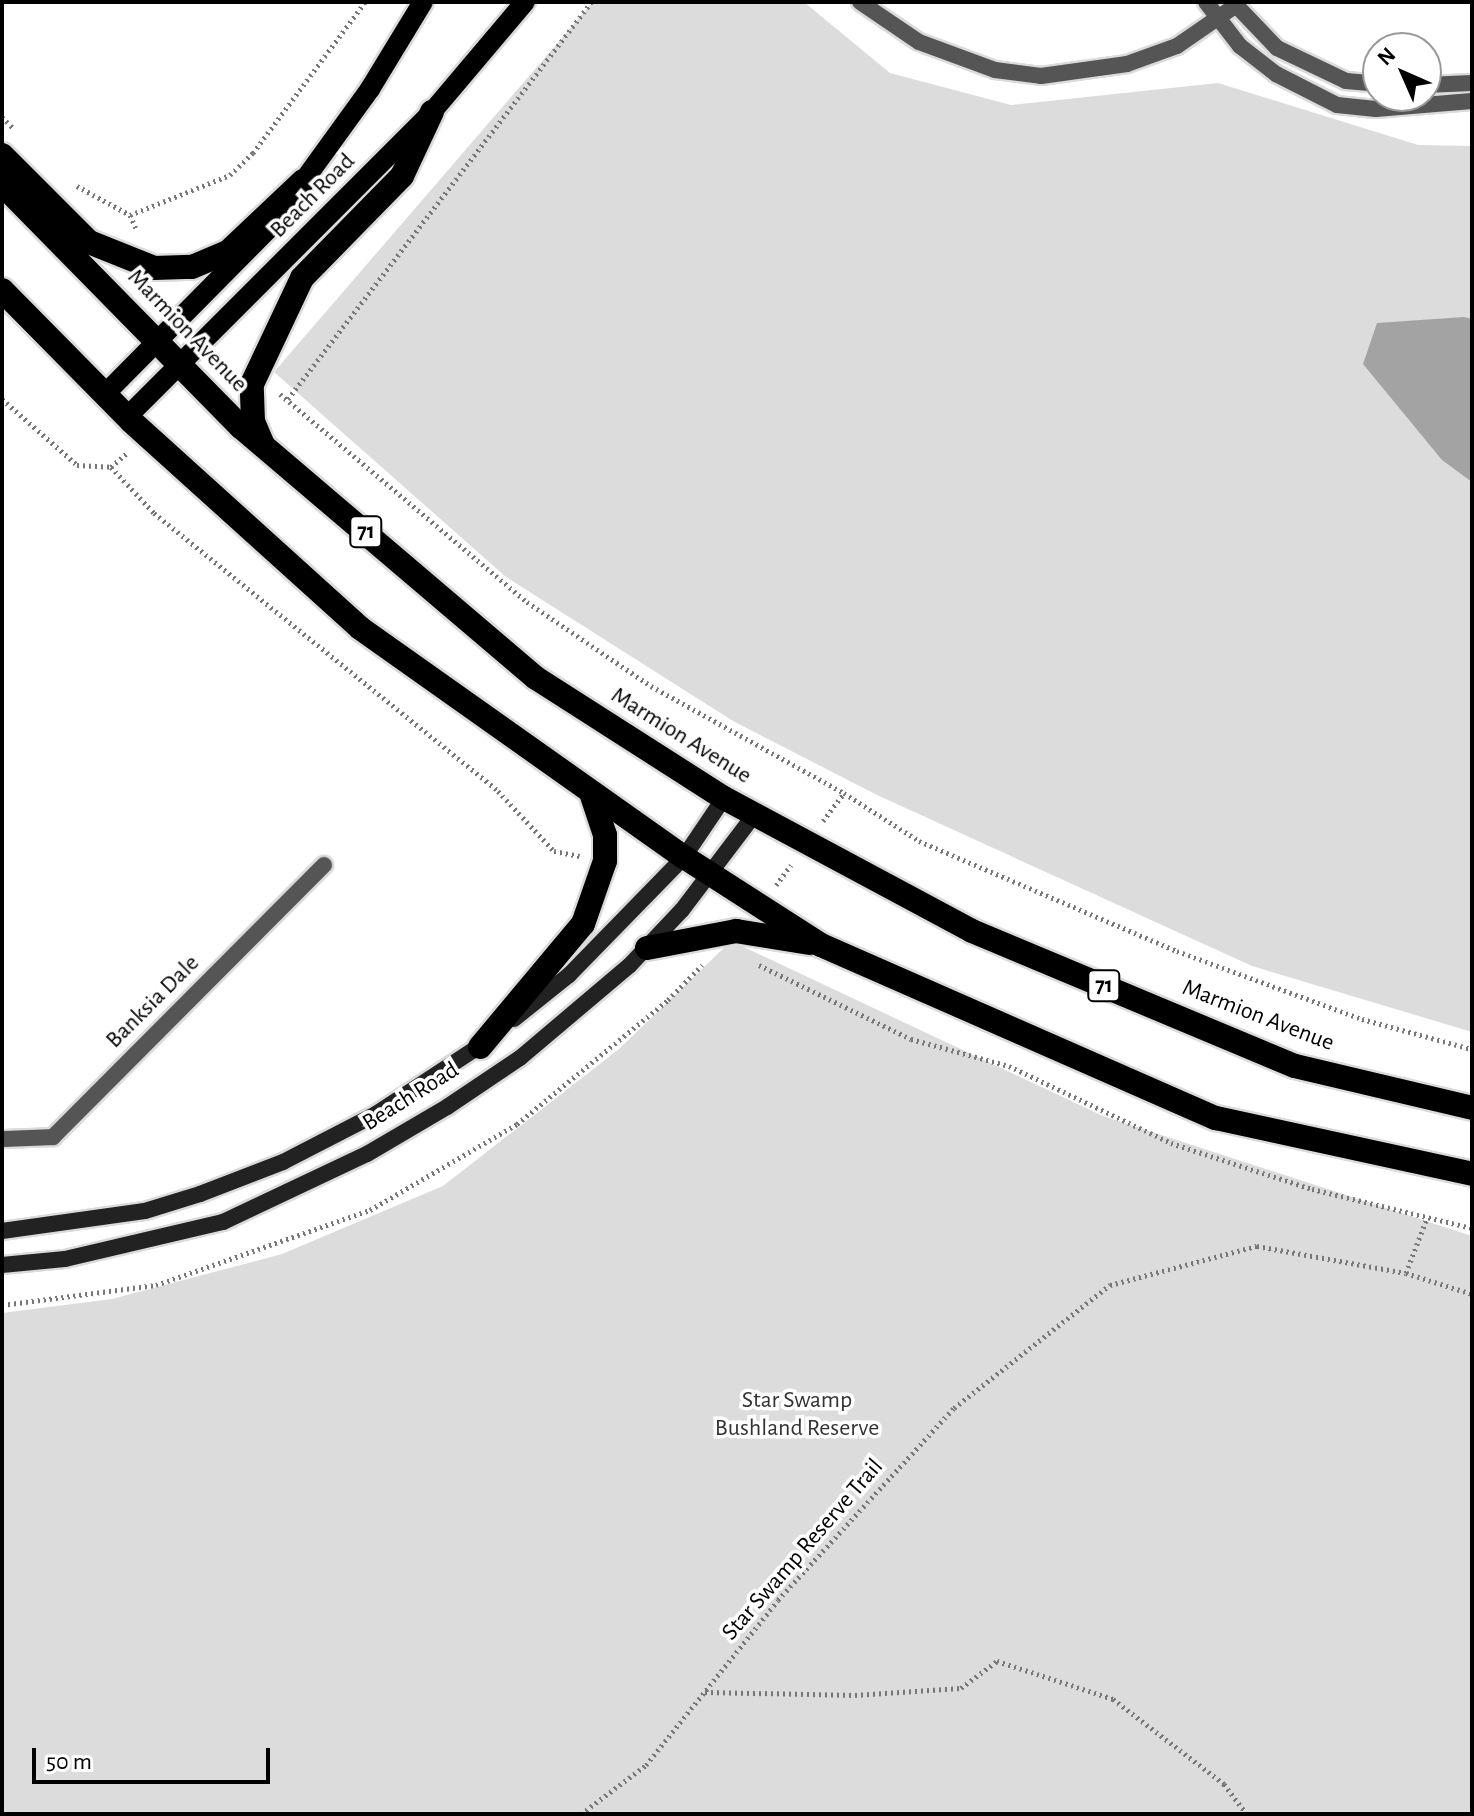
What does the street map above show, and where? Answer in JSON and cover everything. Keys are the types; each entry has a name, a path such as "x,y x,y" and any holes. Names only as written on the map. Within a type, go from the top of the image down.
{"highway":[{"path":"263,445 253,422 252,384 302,278 402,176 432,112"},
{"path":"2,155 89,242 154,268 192,267 228,252 303,181"},
{"name":"Marmion Avenue","path":"2,184 263,445 536,678 724,798 972,931 1295,1066 1472,1108"},
{"path":"2,290 127,417 360,628 684,857 821,945 1216,1118 1472,1174"},
{"path":"480,1047 583,924 605,861 605,835 591,793"},
{"path":"647,948 736,931 821,945"}],"main road":[{"name":"Beach Road","path":"105,394 275,222 370,89 423,2"},
{"name":"Beach Road","path":"127,417 432,112 525,2"},
{"name":"Beach Road","path":"2,1231 145,1211 200,1194 283,1162 376,1114 480,1047 569,975 684,857 724,798"},
{"name":"Beach Road","path":"2,1265 159,1240 275,1201 367,1154 520,1058 647,948 710,874 754,815"}],"street":[{"path":"860,2 919,42 995,70 1041,76 1127,64 1177,46 1218,19 1234,4 1277,48 1311,67 1346,81 1362,82"},
{"path":"1206,2 1240,46 1276,74 1337,105 1376,109 1472,101"},
{"path":"1442,84 1472,83"},
{"name":"Banksia Dale","path":"2,1139 53,1137 324,865"}],"path":[{"path":"130,215 230,175 253,153 365,2"},
{"path":"288,399 591,2"},
{"path":"252,384 288,399 527,602 651,686 844,793 919,841 1177,951 1362,1019 1472,1049"},
{"path":"111,467 154,513 498,791 554,851 605,861"},
{"path":"753,962 911,1039 1009,1066 1171,1143 1312,1189 1472,1228"},
{"path":"1406,1273 1427,1218"},
{"name":"Star Swamp Reserve Trail","path":"581,1814 646,1765 778,1600 954,1408 1110,1285 1257,1246 1406,1273 1472,1294"},
{"path":"704,1692 855,1695 961,1688 997,1661 1113,1699 1224,1784 1247,1814"}],"green space":[{"path":"593,2 804,2 890,73 1011,105 1218,83 1418,145 1472,146 1472,1032 1252,966 877,795 733,721 506,577 274,372"},
{"name":"Star Swamp Bushland Reserve","path":"731,941 1103,1116 1472,1236 1472,1814 2,1814 2,1313 112,1299 282,1254 443,1186 619,1049"}],"shaded area":[{"path":"1472,319 1472,482 1442,460 1363,364 1377,323"}]}
